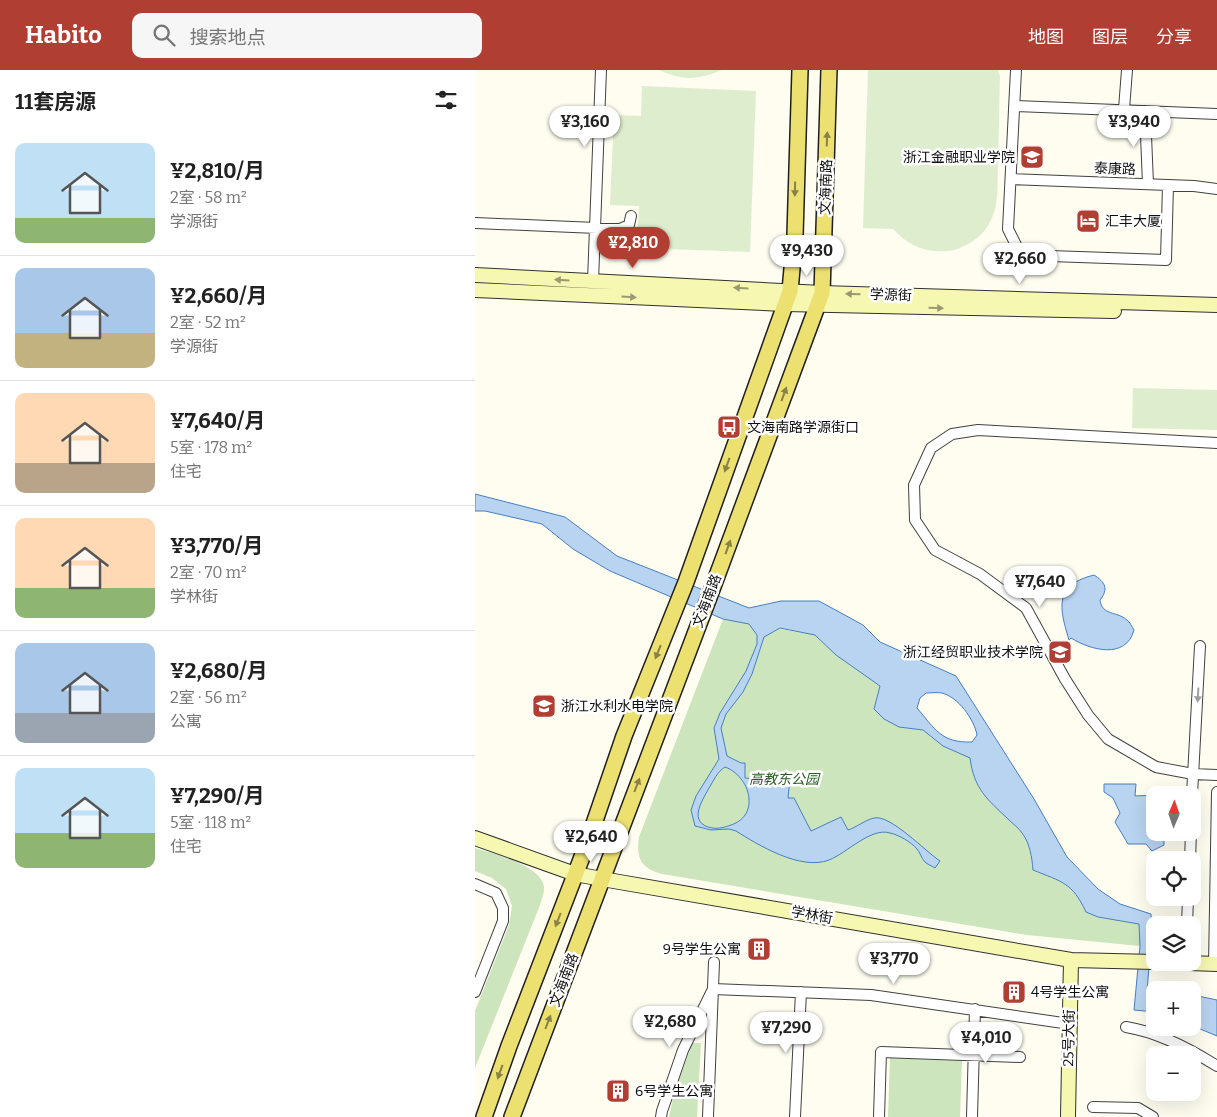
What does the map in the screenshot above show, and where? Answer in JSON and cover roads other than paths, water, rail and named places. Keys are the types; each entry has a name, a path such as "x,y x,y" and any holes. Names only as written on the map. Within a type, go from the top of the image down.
{"main road":[{"name":"文海南路","path":"484,1117 575,874 624,736 686,582 788,298 795,235 800,70"},
{"name":"文海南路","path":"512,1117 820,299 829,70"},
{"name":"学源街","path":"475,275 593,281 788,298 1217,305"},
{"path":"475,290 788,298"},
{"path":"820,299 1217,314"},
{"name":"学林街","path":"475,838 575,874 602,879 1071,960 1146,962"},
{"name":"25号大街","path":"1067,1117 1071,960"},
{"path":"1201,964 1215,964"}],"street":[{"path":"593,281 601,70"},
{"path":"1016,70 1008,229 1021,255 1166,260 1168,185"},
{"path":"1124,109 1127,70"},
{"path":"1015,106 1217,114"},
{"path":"1145,110 1148,184"},
{"name":"泰康路","path":"1011,179 1194,186 1217,189"},
{"path":"475,223 620,229 629,225 631,216"},
{"path":"1217,443 978,430 952,434 931,448 914,485 915,520 935,550 980,574 1026,608 1065,679 1088,715 1108,739 1156,767 1193,774 1217,775"},
{"path":"1192,786 1200,646"},
{"path":"1215,964 1217,792"},
{"path":"475,884 496,893 503,908 503,921 475,992"},
{"path":"708,1117 714,962"},
{"path":"713,989 871,995 1070,1024"},
{"path":"661,1117 683,1050 713,989"},
{"path":"795,1117 801,992"},
{"path":"972,1117 975,1010"},
{"path":"1126,1027 1143,1030 1199,1054 1217,1066"},
{"path":"879,1117 881,1052 1020,1058"},
{"path":"1093,1107 1138,1108 1153,1117"}],"water":[{"path":"475,494 565,517 617,556 749,608 781,601 819,601 863,625 880,642 956,676 1034,799 1067,857 1098,889 1120,904 1151,914 1151,916 1146,916 1146,971 1149,971 1148,981 1146,981 1146,1011 1134,1010 1140,946 1139,924 1098,917 1086,912 1076,894 1065,884 1033,870 1030,851 1025,837 978,786 970,758 943,746 923,730 899,727 884,719 874,709 880,686 836,655 815,635 780,628 764,637 752,674 743,692 726,714 721,728 727,756 745,763 745,778 768,780 768,776 790,779 788,798 794,798 811,831 841,817 848,830 871,819 881,818 898,827 940,861 935,868 924,860 912,844 901,837 883,832 867,837 829,860 806,862 780,855 736,831 729,829 711,830 695,826 691,810 696,796 719,759 714,728 720,713 746,671 757,644 757,635 749,624 723,619 610,571 573,549 542,524 485,511 475,511","holes":["926,693 942,693 954,699 969,716 977,735 972,742 961,742 946,737 934,728 917,708 920,698","725,767 741,778 749,796 749,805 746,813 740,820 731,825 720,828 704,825 698,817 698,811 714,779"]},
{"path":"1094,575 1105,586 1100,600 1101,605 1107,611 1123,617 1134,630 1130,639 1123,646 1116,649 1097,649 1071,638 1069,640 1062,608 1066,591 1081,579"},
{"path":"1104,784 1136,784 1135,796 1146,795 1146,841 1164,841 1164,845 1152,851 1146,844 1128,844 1115,822 1120,813 1113,798 1104,792"},
{"path":"1201,997 1217,1000 1217,1036 1201,1029"}],"place":[{"name":"浙江金融职业学院","path":"1032,157"},
{"name":"汇丰大厦","path":"1088,221"},
{"name":"文海南路学源街口","path":"729,427"},
{"name":"浙江经贸职业技术学院","path":"1060,652"},
{"name":"浙江水利水电学院","path":"544,706"},
{"name":"9号学生公寓","path":"759,949"},
{"name":"4号学生公寓","path":"1014,992"},
{"name":"6号学生公寓","path":"618,1091"}],"park label":[{"name":"高教东公园","path":"784,779"}]}
